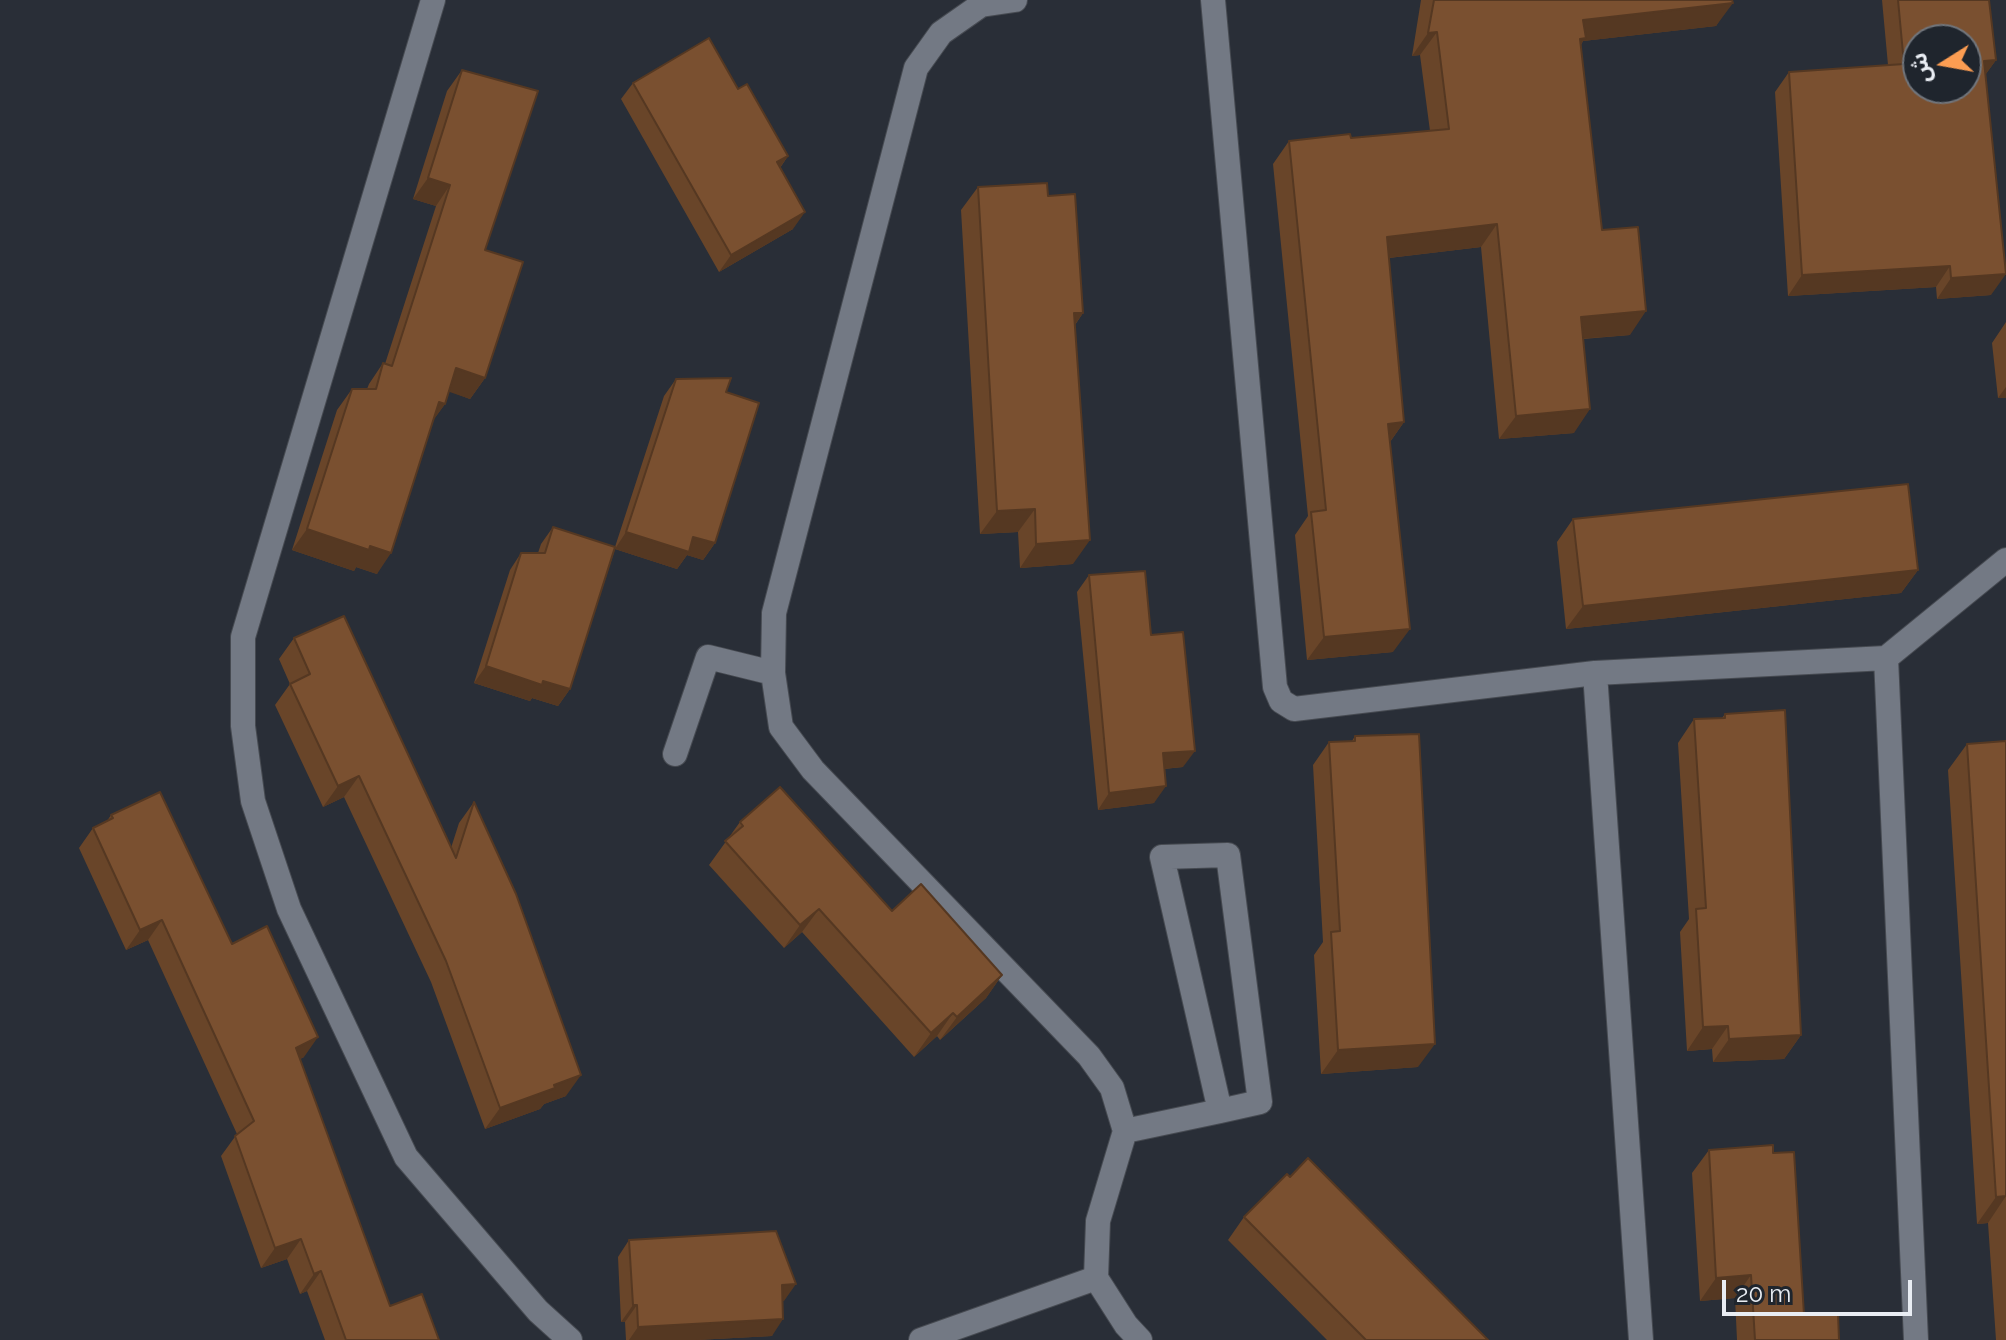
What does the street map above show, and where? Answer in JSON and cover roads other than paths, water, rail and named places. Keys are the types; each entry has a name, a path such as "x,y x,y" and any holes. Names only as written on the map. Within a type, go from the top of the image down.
{"street":[{"path":"433,0 243,637 243,726 253,801 289,909 406,1157 538,1311 570,1340"},
{"path":"1015,0 981,5 941,33 916,68 774,613 773,673 781,727 813,770 1089,1056 1112,1088 1125,1131 1098,1221 1096,1278 1126,1325 1140,1340"},
{"path":"1213,0 1275,687 1281,701 1294,709 1595,673 1886,658 2006,560"},
{"path":"675,754 708,657 773,673"},
{"path":"1886,658 1916,1340"},
{"path":"1595,673 1641,1340"},
{"path":"1125,1131 1220,1111 1260,1102 1228,855 1162,857 1220,1111"},
{"path":"921,1340 1096,1278"}]}
